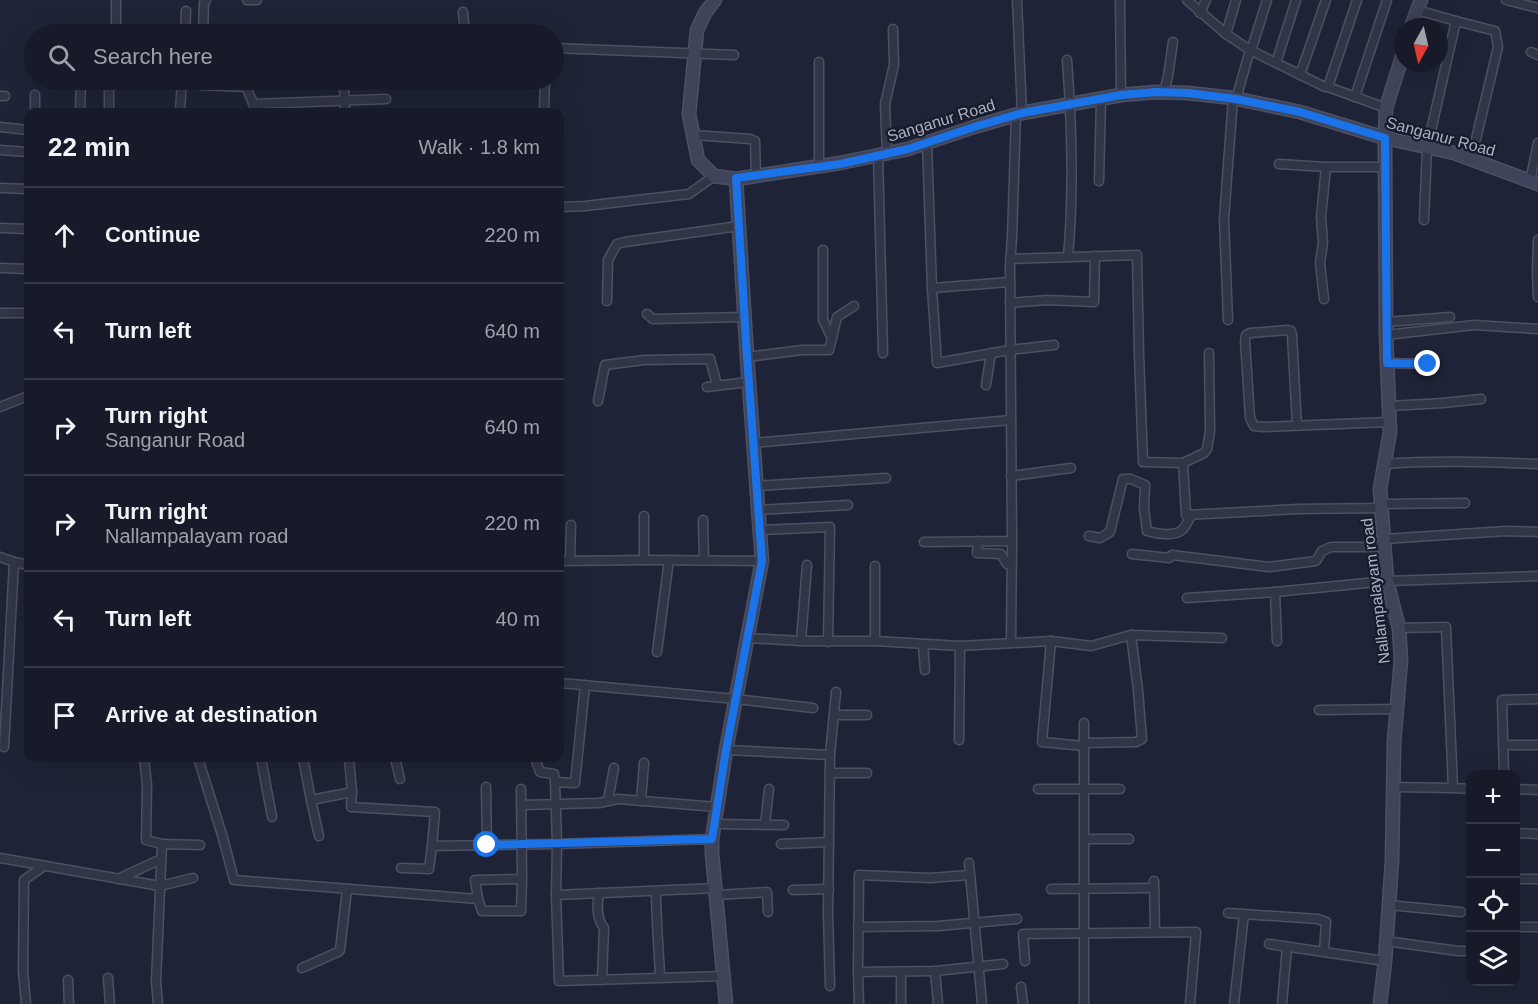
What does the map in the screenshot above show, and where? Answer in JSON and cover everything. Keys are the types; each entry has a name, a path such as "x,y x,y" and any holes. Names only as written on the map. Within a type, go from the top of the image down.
{"street":[{"path":"116,0 116,24"},
{"path":"203,24 206,0"},
{"path":"247,0 257,0"},
{"path":"564,207 689,194 714,176 698,160 689,114 697,30 705,13 715,0"},
{"path":"1011,643 1010,259 1019,114 1017,0"},
{"path":"1120,0 1121,95"},
{"path":"1187,0 1226,34 1251,50 1325,87 1386,108"},
{"path":"1200,13 1206,0"},
{"path":"1226,34 1236,0"},
{"path":"1228,320 1224,219 1235,99 1267,0"},
{"path":"1276,63 1296,0"},
{"path":"1300,75 1326,0"},
{"path":"1328,87 1357,0"},
{"path":"1355,97 1387,0"},
{"path":"1506,0 1538,8"},
{"path":"1413,18 1417,3 1456,21 1495,31 1498,47 1471,159"},
{"path":"185,24 186,11"},
{"path":"463,12 464,24"},
{"path":"1424,220 1427,148 1456,21"},
{"path":"883,352 882,154 885,104 894,65 893,29"},
{"path":"1164,92 1173,42"},
{"path":"564,48 734,56"},
{"path":"1067,60 1072,217 1068,257"},
{"path":"819,62 819,167"},
{"name":"Nallampalayam road","path":"1380,1004 1392,861 1394,742 1401,660 1399,628 1388,581 1380,489 1390,432 1384,167 1386,108 1397,72"},
{"path":"80,108 81,90"},
{"path":"109,108 110,90"},
{"path":"180,108 181,90"},
{"path":"250,90 255,108 386,99"},
{"path":"344,90 345,108"},
{"path":"544,108 545,90"},
{"name":"Sanganur Road","path":"714,176 736,178 819,167 908,149 1019,114 1121,95 1164,92 1235,99 1300,112 1385,138 1454,153 1534,182"},
{"path":"35,108 36,95"},
{"path":"1099,181 1101,99"},
{"path":"0,127 24,130"},
{"path":"693,135 755,141 756,176"},
{"path":"927,143 937,363 1054,345"},
{"path":"1534,182 1538,143"},
{"path":"0,150 24,152"},
{"path":"1280,164 1384,167"},
{"path":"1324,299 1320,263 1323,243 1321,217 1326,167"},
{"path":"726,1004 712,839 726,750 762,561 748,382 736,178"},
{"path":"0,188 24,189"},
{"path":"607,301 608,260 617,244 738,226"},
{"path":"0,228 24,229"},
{"path":"1538,240 1538,297"},
{"path":"823,250 823,320 832,338"},
{"path":"1010,259 1137,255 1143,462 1183,463 1204,453 1207,449 1210,431 1209,353"},
{"path":"1010,303 1047,300 1094,302 1095,256"},
{"path":"0,268 24,269"},
{"path":"932,288 1010,282"},
{"path":"747,357 802,350 829,350 837,317 854,306"},
{"path":"0,313 24,313"},
{"path":"647,314 653,319 744,317"},
{"path":"1386,328 1450,317"},
{"path":"1386,328 1474,325 1538,329"},
{"path":"1297,426 1291,331 1246,335 1250,418 1254,426 1297,426 1389,422"},
{"path":"987,385 991,353"},
{"path":"598,401 605,365 644,360 710,359 712,386 748,382"},
{"path":"1387,363 1428,364"},
{"path":"0,395 0,407 24,398"},
{"path":"1389,406 1481,399"},
{"path":"753,443 1011,420"},
{"path":"1383,464 1462,461 1537,464"},
{"path":"1183,463 1186,515 1465,503"},
{"path":"1011,476 1071,468"},
{"path":"756,486 886,478"},
{"path":"1089,536 1100,538 1110,532 1123,478 1145,485 1144,508 1147,531 1175,533 1183,530 1191,515"},
{"path":"758,510 848,505"},
{"path":"644,516 644,560"},
{"path":"703,520 704,560"},
{"path":"570,560 572,525"},
{"path":"759,530 830,527 828,642"},
{"path":"1132,554 1169,558 1172,555 1269,567 1316,561 1322,551 1331,547 1506,531 1538,532"},
{"path":"978,541 977,553 1001,554 1007,564"},
{"path":"924,542 1012,541"},
{"path":"0,557 24,564"},
{"path":"657,652 669,560"},
{"path":"564,561 762,561"},
{"path":"4,747 14,562"},
{"path":"801,641 807,565"},
{"path":"875,566 875,642"},
{"path":"1187,598 1388,581 1538,576"},
{"path":"1275,592 1277,641"},
{"path":"1399,628 1446,627 1453,788"},
{"path":"747,638 960,646 1051,641 1091,646 1131,635 1222,638"},
{"path":"1051,641 1042,742 1084,745 1136,742 1142,739 1131,635"},
{"path":"923,644 925,670"},
{"path":"959,740 960,646"},
{"path":"564,683 813,708"},
{"path":"555,782 575,783 585,685"},
{"path":"830,986 830,755 836,692"},
{"path":"1504,770 1502,700 1538,699"},
{"path":"1319,710 1397,709"},
{"path":"834,715 867,715"},
{"path":"1084,723 1084,1004"},
{"path":"1503,745 1538,745"},
{"path":"726,750 830,755"},
{"path":"144,762 147,785 146,840 162,844 200,845"},
{"path":"199,762 234,880 478,899"},
{"path":"262,762 272,817"},
{"path":"304,762 319,836"},
{"path":"350,762 351,807 435,812 429,869 401,868"},
{"path":"396,762 400,779"},
{"path":"536,762 540,772 554,774 555,782 559,981 724,976"},
{"path":"641,801 644,763"},
{"path":"608,800 614,768"},
{"path":"830,773 867,773"},
{"path":"486,787 487,845"},
{"path":"1393,787 1466,789"},
{"path":"521,789 522,879 520,911 482,910 476,880 522,879"},
{"path":"765,825 769,789"},
{"path":"1038,789 1120,789"},
{"path":"1520,789 1538,790"},
{"path":"311,800 352,792"},
{"path":"521,805 599,803 618,799 717,807"},
{"path":"715,824 784,825"},
{"path":"1520,833 1538,834"},
{"path":"432,846 712,839"},
{"path":"1084,839 1129,839"},
{"path":"781,844 829,842"},
{"path":"158,1004 156,982 162,844"},
{"path":"0,858 160,886 193,878"},
{"path":"118,879 161,859"},
{"path":"969,864 982,1004"},
{"path":"26,1004 23,971 24,880 44,866"},
{"path":"859,1004 859,875 930,878 969,875"},
{"path":"1520,879 1538,879"},
{"path":"1051,890 1154,885 1155,932"},
{"path":"302,968 340,950 347,889"},
{"path":"793,890 829,889"},
{"path":"556,895 656,891 766,892 768,912"},
{"path":"656,891 660,978"},
{"path":"599,893 597,908 600,923 604,928 602,980"},
{"path":"1389,905 1461,912"},
{"path":"1228,913 1318,919 1326,922 1324,952"},
{"path":"1234,1004 1244,914"},
{"path":"858,927 938,926 1017,919"},
{"path":"1520,927 1538,927"},
{"path":"1025,961 1023,934 1196,932 1190,1004"},
{"path":"1386,941 1466,951"},
{"path":"1269,944 1385,961"},
{"path":"1282,1004 1287,946"},
{"path":"858,972 935,971 1003,964"},
{"path":"935,971 938,1004"},
{"path":"901,972 902,1004"},
{"path":"108,978 110,1004"},
{"path":"68,980 69,1004"},
{"path":"1021,987 1023,1004"}],"route":[{"path":"487,845 712,839 726,750 762,561 736,178 840,164 908,149 1022,113 1121,95 1156,92 1188,93 1233,98 1300,112 1385,138 1387,363 1428,364"}]}
